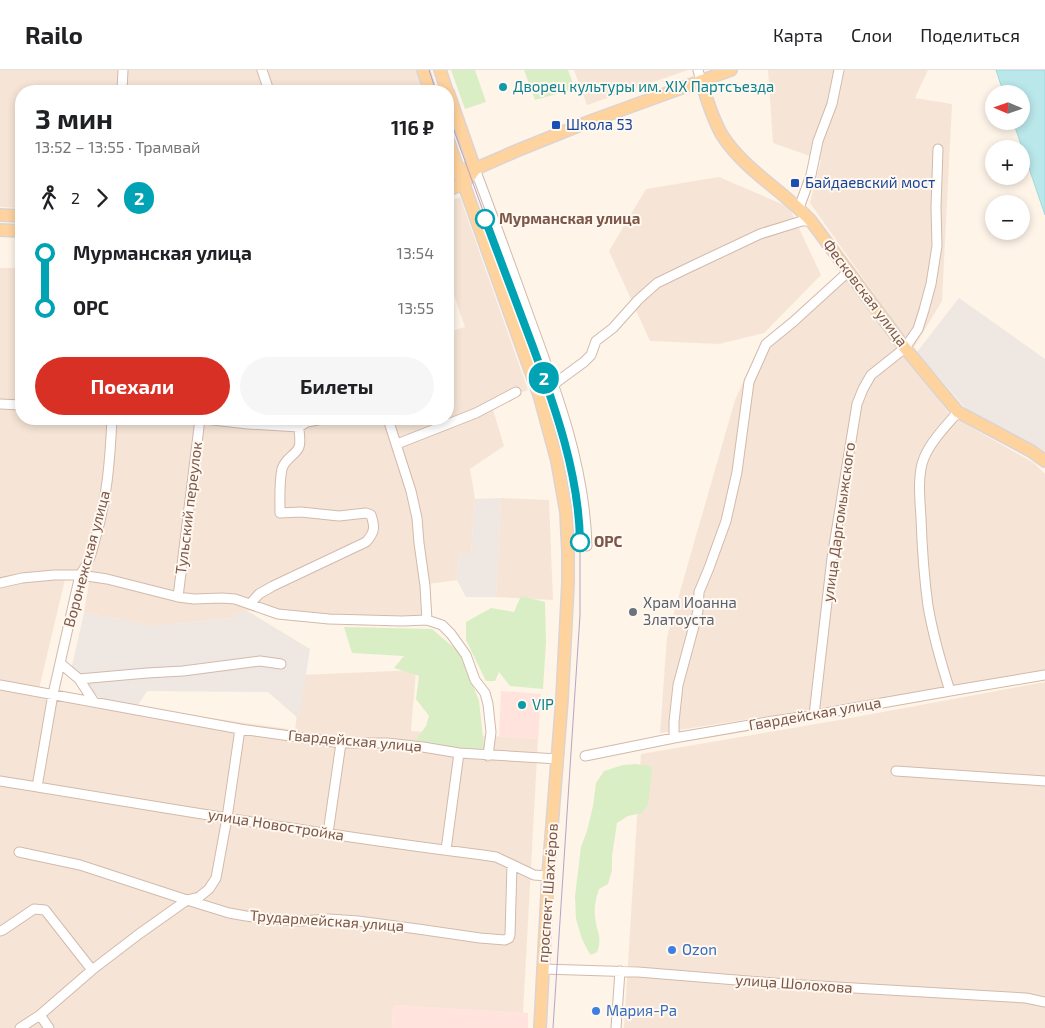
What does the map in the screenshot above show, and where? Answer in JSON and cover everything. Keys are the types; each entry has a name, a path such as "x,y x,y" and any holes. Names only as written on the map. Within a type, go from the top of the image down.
{"main road":[{"path":"423,70 428,85"},
{"path":"440,70 445,85"},
{"path":"454,173 467,169 475,170 699,75 731,70"},
{"name":"Фесковская улица","path":"699,75 712,116 728,143 753,169 800,208 905,348 958,412 1031,451 1045,461"},
{"path":"454,112 475,170"},
{"path":"454,188 463,184 475,170"},
{"name":"проспект Шахтёров","path":"454,174 463,184 540,398 562,487 567,526 568,583 558,759 548,876 540,1028"},
{"path":"0,215 15,216"},
{"path":"0,230 15,231"}],"street":[{"path":"122,85 123,70"},
{"path":"262,70 268,85"},
{"path":"800,208 811,175 818,140 832,104 839,70"},
{"name":"улица Даргомыжского","path":"814,715 832,558 857,404 871,376 905,348 918,329 931,284 937,246 938,149"},
{"path":"475,170 554,384 568,428 578,471 587,526 587,546"},
{"path":"554,384 584,362 591,354 596,341 613,328 638,300 657,284 760,234 802,221 811,221"},
{"path":"674,738 678,685 698,611 698,592 726,521 737,472 749,382 766,344 849,271"},
{"path":"454,422 476,413 516,392"},
{"path":"0,404 15,405"},
{"path":"950,690 937,650 928,606 921,531 920,472 924,458 933,442 958,412"},
{"name":"Воронежская улица","path":"37,787 53,694 80,575 89,562 102,513 109,474 112,425"},
{"name":"Тульский переулок","path":"178,597 201,425"},
{"path":"261,425 299,428 303,425"},
{"path":"390,425 411,491 417,518 425,586 426,620"},
{"path":"397,444 445,425"},
{"path":"250,604 259,594 273,586 366,542 372,535 374,527 370,515 366,513 339,516 301,512 280,513 282,468 290,456 298,450 300,445 299,428"},
{"path":"0,583 22,578 80,575 106,579 178,597 235,600 278,614 309,618 426,620 442,625 466,655 475,680 485,693 491,732 488,756"},
{"path":"79,679 183,671 260,661 281,664"},
{"path":"60,663 79,679 94,702"},
{"name":"Гвардейская улица","path":"585,756 674,738 1045,675"},
{"name":"Гвардейская улица","path":"0,685 240,728 341,743 387,743 488,756 558,759"},
{"path":"20,1028 40,1015 92,970 139,934 187,900 199,897 209,889 216,878 240,728"},
{"path":"328,834 341,743"},
{"path":"446,850 459,753"},
{"path":"896,771 1045,781"},
{"name":"улица Новостройка","path":"0,781 328,834 496,857 534,875 548,876"},
{"name":"Трудармейская улица","path":"19,852 80,865 229,913 301,921 358,921 505,940 510,936 512,865"},
{"path":"0,932 34,909 45,910 92,970"},
{"name":"улица Шолохова","path":"543,969 620,971 785,984 1026,998 1045,1002"},
{"path":"616,1028 620,971"},
{"path":"40,1015 49,1028"}],"shaded area":[{"path":"0,70 419,70 425,85 15,85 15,208 0,207"},
{"path":"574,70 688,70 587,105"},
{"path":"768,70 928,70 915,98 952,104 942,301 913,349 810,203 821,160 773,143"},
{"path":"719,177 789,207 821,275 764,333 719,344 650,341 609,251 646,189"},
{"path":"460,197 528,390 491,403 504,446 470,469 475,499 471,554 459,553 457,580 428,584 429,623 297,620 247,610 231,618 153,626 84,613 90,576 67,571 38,693 295,730 302,675 416,670 411,731 538,739 523,1013 393,1005 392,1028 0,1028 0,268 15,268 15,425 454,425 454,330 465,327 454,295 454,200"},
{"path":"844,273 951,416 1034,463 1045,474 1045,671 660,733 667,637 735,400 757,352"},
{"path":"959,298 1045,359 1045,454 967,410 917,352"},
{"path":"501,498 549,500 553,600 496,597"},
{"path":"501,498 496,597 466,597 457,580 459,553 471,554 475,499"},
{"path":"246,610 310,649 299,719 268,692 147,691 138,705 100,699 71,670 84,613 153,626 231,618"},
{"path":"1045,682 1045,1028 624,1028 641,754"},
{"path":"501,691 541,694 538,739 499,737"},
{"path":"393,1005 528,1013 528,1028 392,1028"}],"green space":[{"path":"451,70 475,70 486,102 465,109"},
{"path":"524,70 568,70 575,89 535,100"},
{"path":"521,596 545,602 546,642 543,689 510,686 499,672 495,681 486,681 466,640 466,622 491,608 514,612"},
{"path":"344,627 432,629 460,653 479,701 484,748 464,749 416,740 426,726 429,716 416,699 419,676 394,668 404,656 352,653"},
{"path":"623,765 651,766 648,805 642,813 628,816 617,823 612,870 608,884 599,889 596,902 595,916 599,947 597,952 591,955 582,939 576,919 575,896 581,847 593,806 596,783 604,771"}],"water":[{"path":"996,70 1045,70 1045,215 1030,171 1030,140 1019,140 1016,130 1030,130 1030,85 1001,85"}],"tram line":[{"path":"429,70 434,85"},
{"path":"454,131 546,385 565,445 578,508 580,615 553,1028"},
{"name":"2","path":"485,219 546,384 565,445 578,508 580,542"}],"place":[{"name":"Дворец культуры им. XIX Партсъезда","path":"503,87"},
{"name":"Школа 53","path":"556,125"},
{"name":"Байдаевский мост","path":"795,183"},
{"name":"Мурманская улица","path":"485,219"},
{"name":"ОРС","path":"580,542"},
{"name":"Храм Иоанна Златоуста","path":"633,612"},
{"name":"VIP","path":"522,705"},
{"name":"Ozon","path":"672,950"},
{"name":"Мария-Ра","path":"596,1011"}]}
